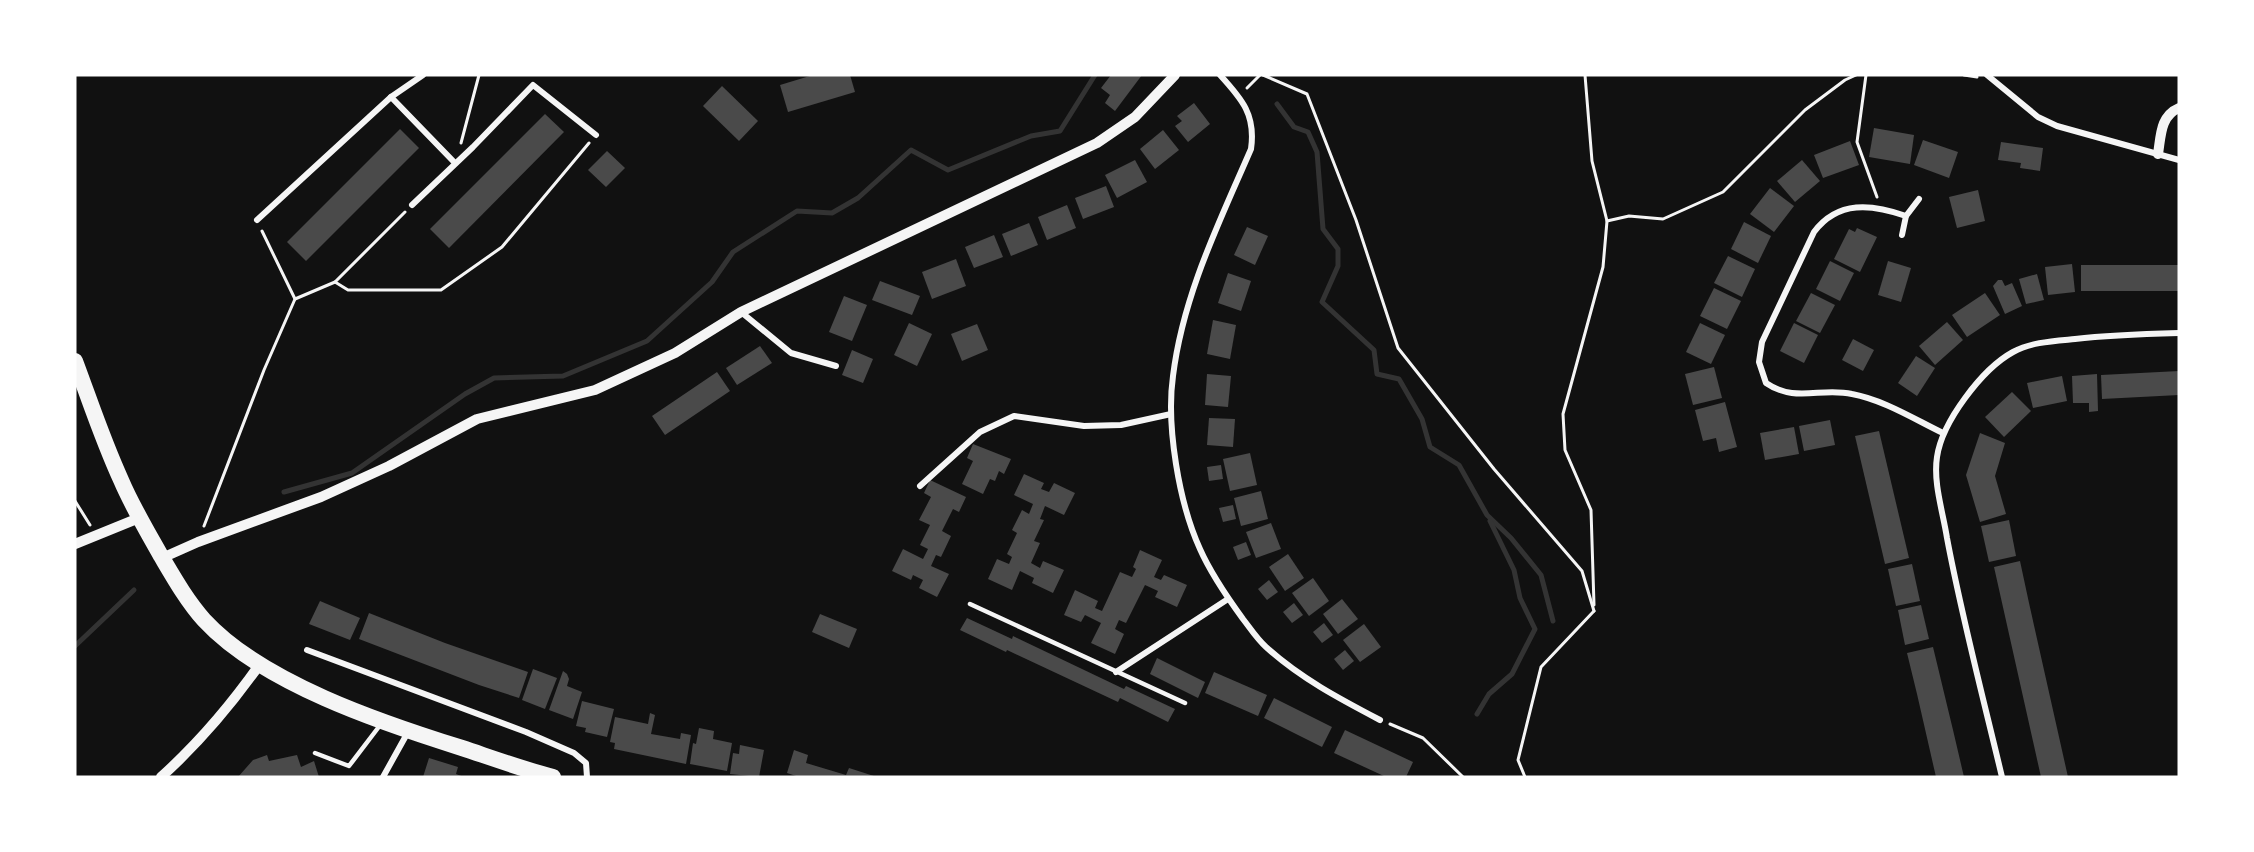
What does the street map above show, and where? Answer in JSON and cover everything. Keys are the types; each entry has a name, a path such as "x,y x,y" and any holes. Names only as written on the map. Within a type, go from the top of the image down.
{"highway":[{"path":"75,361 120,479 139,518 179,586 203,619 227,641 260,664 314,692 382,721 553,777"}],"street":[{"path":"257,220 391,97 423,75"},
{"path":"162,558 198,542 321,496 389,466 477,419 595,390 675,353 741,312 1097,143 1135,117 1175,75"},
{"path":"1220,75 1239,95 1250,116 1253,135 1251,149 1203,258 1187,309 1173,376 1171,414 1176,466 1200,549 1228,599 1264,646 1296,671 1336,697 1380,720"},
{"path":"1988,75 2038,117 2057,126 2179,160"},
{"path":"412,205 533,85 596,135"},
{"path":"391,97 455,163"},
{"path":"2158,154 2163,122 2179,108"},
{"path":"1902,235 1906,216 1919,198"},
{"path":"1906,216 1880,207 1836,212 1823,220 1814,232 1762,342 1759,362 1766,382 1783,392 1858,395 1881,403 1943,433"},
{"path":"741,312 791,353 836,366"},
{"path":"2002,777 1955,580 1937,480 1937,458 1943,433 1988,371 2013,352 2044,342 2120,334 2179,333"},
{"path":"920,486 980,432 1014,416 1084,426 1121,425 1171,414"},
{"path":"75,544 139,518"},
{"path":"1116,672 1228,599"},
{"path":"306,650 526,732 574,753 586,763 587,777"},
{"path":"161,777 182,759 230,706 260,664"},
{"path":"383,777 408,731"}],"lane":[{"path":"970,604 1185,703"},
{"path":"315,753 349,766 382,721"}],"path":[{"path":"455,163 478,75"},
{"path":"1239,95 1262,75 1307,94 1356,220 1398,348 1494,469 1582,571 1594,611"},
{"path":"1525,777 1518,760 1541,667 1594,611 1591,510 1565,450 1563,414 1603,267 1607,221 1592,161 1585,75"},
{"path":"1607,221 1629,216 1663,219 1723,192 1805,110 1845,80 1856,75"},
{"path":"1866,75 1857,141 1880,207"},
{"path":"335,282 348,290 441,290 502,247 596,135"},
{"path":"198,542 264,370 295,298 335,282 412,205"},
{"path":"257,220 295,298"},
{"path":"75,501 97,536"},
{"path":"1380,720 1423,738 1463,777"}],"building":[{"path":"813,75 850,75 855,92 788,112 780,85"},
{"path":"1111,75 1142,75 1115,111 1105,103 1110,95 1101,88"},
{"path":"722,86 758,121 739,141 703,106"},
{"path":"1194,103 1210,124 1188,142 1175,126 1182,121 1177,116"},
{"path":"545,114 564,132 449,248 430,229"},
{"path":"1874,128 1914,135 1910,164 1869,157"},
{"path":"400,129 419,148 306,261 287,242"},
{"path":"1163,130 1179,150 1155,169 1140,149"},
{"path":"1923,140 1958,152 1949,178 1914,165"},
{"path":"1850,141 1859,165 1823,178 1814,155"},
{"path":"2001,142 2043,148 2040,171 2020,168 2021,163 1998,160"},
{"path":"607,151 625,168 606,187 588,170"},
{"path":"1135,160 1147,182 1117,198 1105,175"},
{"path":"1802,160 1820,181 1795,202 1777,181"},
{"path":"1106,186 1114,207 1083,219 1075,198"},
{"path":"1770,188 1794,206 1774,232 1750,214"},
{"path":"1978,190 1985,221 1957,228 1949,197"},
{"path":"1067,205 1076,228 1047,240 1038,217"},
{"path":"1744,222 1771,236 1758,263 1731,249"},
{"path":"1029,223 1038,245 1011,256 1002,234"},
{"path":"1247,227 1268,236 1255,265 1234,255"},
{"path":"1857,228 1877,237 1860,272 1834,259 1849,229 1855,232"},
{"path":"994,235 1003,257 974,268 965,247"},
{"path":"1728,256 1755,269 1742,297 1714,283"},
{"path":"956,259 966,286 932,299 922,272"},
{"path":"1830,261 1854,273 1840,301 1816,289"},
{"path":"1888,261 1911,268 1901,302 1878,295"},
{"path":"2072,264 2075,292 2048,295 2045,267"},
{"path":"2081,265 2179,265 2179,291 2081,291"},
{"path":"1228,273 1251,281 1241,311 1218,303"},
{"path":"2037,274 2044,300 2026,304 2019,279"},
{"path":"1998,280 2002,280 2005,286 2012,283 2022,306 2005,314 1993,286"},
{"path":"880,281 920,296 912,315 872,300"},
{"path":"1714,288 1741,301 1727,329 1700,316"},
{"path":"1811,293 1835,305 1820,333 1796,321"},
{"path":"1985,293 2000,315 1967,337 1952,315"},
{"path":"844,296 867,305 852,341 829,332"},
{"path":"1213,320 1236,325 1230,359 1207,354"},
{"path":"1947,322 1963,340 1935,365 1919,346"},
{"path":"909,323 932,334 917,366 894,355"},
{"path":"1700,323 1725,335 1711,364 1686,352"},
{"path":"1794,323 1818,335 1804,363 1780,351"},
{"path":"977,324 988,350 962,361 951,334"},
{"path":"1853,339 1874,350 1863,371 1842,360"},
{"path":"760,346 772,363 737,385 726,368"},
{"path":"852,350 873,359 863,383 842,375"},
{"path":"1916,356 1935,368 1917,396 1898,383"},
{"path":"1714,367 1722,398 1693,405 1685,374"},
{"path":"2179,371 2179,395 2102,399 2101,375"},
{"path":"717,372 730,391 665,435 652,416"},
{"path":"1207,374 1231,376 1228,407 1205,405"},
{"path":"2097,374 2098,411 2089,412 2089,403 2073,403 2072,376"},
{"path":"2062,376 2067,401 2033,408 2027,383"},
{"path":"2012,392 2031,411 2004,437 1985,417"},
{"path":"1725,402 1737,447 1719,452 1716,438 1703,441 1695,410"},
{"path":"1209,418 1235,419 1233,447 1207,445"},
{"path":"1830,420 1835,445 1804,451 1799,426"},
{"path":"1794,427 1799,454 1765,460 1760,433"},
{"path":"1879,431 1909,558 1885,564 1855,436"},
{"path":"1980,433 2005,443 1995,476 2006,514 1980,522 1966,475"},
{"path":"973,444 1011,459 1004,474 999,471 995,481 990,479 983,494 962,484 973,461 967,458"},
{"path":"1250,453 1257,485 1230,491 1223,459"},
{"path":"1221,465 1223,479 1209,481 1207,467"},
{"path":"1024,474 1044,483 1041,489 1049,492 1054,483 1075,493 1064,515 1045,506 1040,519 1044,520 1034,541 1040,543 1031,563 1040,568 1043,561 1064,570 1053,593 1032,583 1034,578 1020,571 1012,590 988,579 997,559 1009,564 1012,557 1007,554 1017,533 1012,530 1022,510 1029,514 1033,504 1014,495"},
{"path":"930,480 966,497 959,512 953,509 942,531 951,536 941,557 936,555 931,566 949,574 937,597 919,588 923,580 913,575 911,580 892,571 903,549 923,559 928,549 920,545 930,525 919,520 931,497 924,493"},
{"path":"1261,491 1268,519 1241,526 1234,498"},
{"path":"1233,505 1236,519 1223,522 1219,508"},
{"path":"2009,520 2016,556 1989,562 1981,526"},
{"path":"1271,523 1281,549 1256,558 1246,532"},
{"path":"1246,542 1251,555 1238,560 1233,547"},
{"path":"1140,550 1162,560 1154,577 1161,580 1164,575 1187,585 1177,607 1155,597 1158,591 1145,585 1126,623 1119,620 1115,629 1124,634 1115,654 1091,643 1101,623 1085,615 1081,622 1064,615 1075,590 1098,601 1095,608 1102,611 1120,572 1132,577 1136,569 1133,567"},
{"path":"1288,554 1304,578 1285,591 1269,567"},
{"path":"2020,561 2068,777 2041,777 1994,567"},
{"path":"1912,564 1920,601 1896,606 1888,569"},
{"path":"1313,578 1329,601 1309,616 1292,593"},
{"path":"1269,580 1278,592 1267,600 1258,589"},
{"path":"1342,599 1358,619 1338,634 1323,614"},
{"path":"320,601 360,618 350,640 309,624"},
{"path":"1294,603 1303,615 1292,623 1283,612"},
{"path":"1921,605 1929,639 1905,645 1898,610"},
{"path":"369,613 528,672 519,698 359,639"},
{"path":"820,614 857,629 849,648 812,632"},
{"path":"967,618 1012,639 1013,636 1124,689 1126,686 1175,709 1168,722 1120,698 1118,702 960,630"},
{"path":"1324,623 1333,635 1322,643 1313,632"},
{"path":"1364,624 1381,647 1360,662 1343,640"},
{"path":"1933,647 1964,777 1936,777 1907,653"},
{"path":"1345,650 1354,661 1343,670 1334,659"},
{"path":"1157,658 1205,682 1198,698 1150,674"},
{"path":"533,669 557,678 545,709 522,700"},
{"path":"563,671 569,679 567,686 582,692 573,719 549,710"},
{"path":"1214,672 1267,695 1258,716 1205,693"},
{"path":"1274,698 1332,727 1322,747 1264,718"},
{"path":"582,701 614,709 607,737 585,732 586,728 576,726"},
{"path":"650,713 655,715 651,734 680,739 681,733 691,735 686,764 614,749 615,743 610,742 615,717 648,724"},
{"path":"699,728 714,731 713,739 732,743 727,771 690,764 693,743 696,744"},
{"path":"1345,730 1413,762 1406,777 1386,777 1334,753"},
{"path":"740,745 764,750 759,777 730,774 733,753 739,754"},
{"path":"794,750 808,755 806,763 846,775 849,768 877,777 799,777 787,773"},
{"path":"267,755 269,761 297,755 301,767 314,761 319,777 238,777 253,760"},
{"path":"429,758 458,767 456,774 464,777 423,777"}],"waterway":[{"path":"284,492 352,473 465,394 494,378 563,376 647,341 712,282 733,252 797,211 832,213 858,198 911,150 948,170 1031,136 1060,131 1095,75"},
{"path":"1277,104 1294,127 1308,132 1317,152 1323,229 1338,249 1338,266 1322,302 1374,350 1377,374 1399,379 1422,419 1430,447 1459,465 1487,515 1511,538 1541,575 1553,621"},
{"path":"1477,714 1489,694 1512,674 1535,629 1520,598 1514,570 1490,521"},
{"path":"75,646 134,590"}]}
